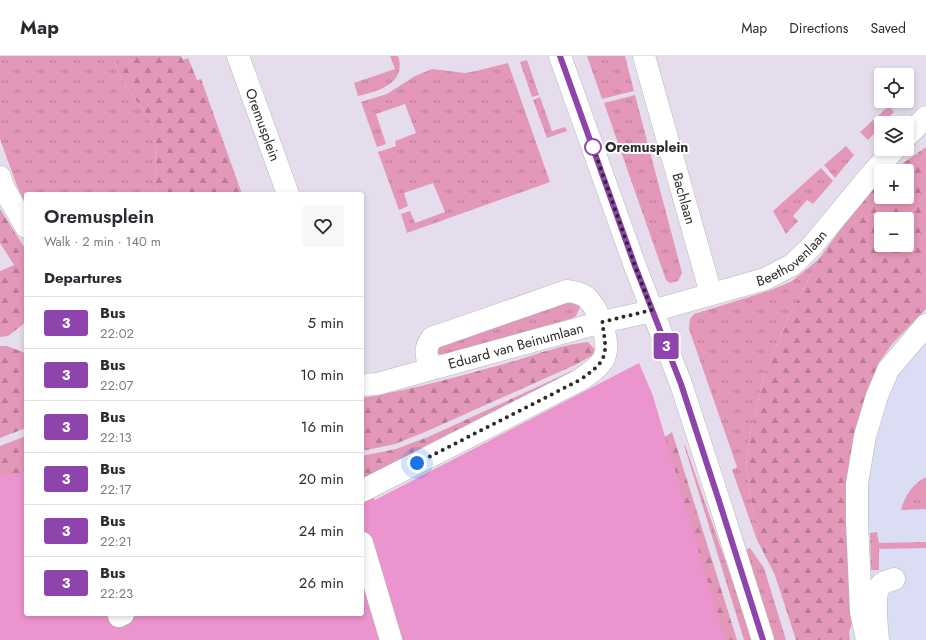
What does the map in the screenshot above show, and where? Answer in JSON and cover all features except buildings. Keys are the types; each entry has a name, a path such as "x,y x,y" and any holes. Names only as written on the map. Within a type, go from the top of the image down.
{"street":[{"name":"Oremusplein","path":"238,56 287,192"},
{"path":"560,56 635,266 681,384 762,640"},
{"name":"Bachlaan","path":"644,56 711,294"},
{"path":"914,129 926,117"},
{"name":"Beethovenlaan","path":"652,310 765,279 792,265 812,246 888,156"},
{"path":"0,177 24,224"},
{"name":"Eduard van Beinumlaan","path":"430,369 426,351 427,345 432,338 567,292 575,292 587,297 602,322"},
{"name":"Eduard van Beinumlaan","path":"364,385 377,384 602,322 652,310"},
{"path":"364,490 589,374 604,358 606,350 602,322"},
{"path":"867,640 861,612 866,520 857,484 865,436 877,396 888,370 926,325"},
{"path":"364,550 391,640"},
{"path":"878,640 876,596 878,587 884,582 894,579"}],"shaded area":[{"path":"926,309 926,640 850,640 849,632 854,618 868,390 879,362 893,343"},
{"path":"639,363 653,396 725,640 0,640 0,477 24,472 24,616 364,616 364,482 375,500"}],"green space":[{"path":"0,56 116,56 117,71 126,87 148,116 156,134 155,186 158,192 24,192 24,200 17,186 0,139"},
{"path":"116,56 181,56 183,60 188,58 197,80 201,79 241,192 158,192 155,186 156,134 148,116 126,87 117,71"},
{"path":"390,56 398,56 400,65 395,79 382,88 358,96 354,83 395,69"},
{"path":"587,56 625,56 634,91 602,99"},
{"path":"527,60 539,95 532,97 520,62"},
{"path":"508,63 550,182 407,233 401,214 410,211 415,223 445,212 433,183 404,193 408,206 399,210 378,152 396,146 395,141 416,133 405,104 376,114 386,144 377,147 361,102 387,94 415,76 432,69 465,73"},
{"path":"635,95 682,273 678,281 670,283 666,280 604,103"},
{"path":"540,97 552,131 565,127 567,131 547,138 533,100"},
{"path":"887,108 891,108 894,112 890,116 878,116"},
{"path":"874,119 874,134 868,140 860,132"},
{"path":"846,146 854,155 835,178 824,165"},
{"path":"926,147 926,309 893,343 879,362 868,390 854,618 849,632 850,640 796,640 775,575 757,540 746,466 748,444 764,375 788,318 819,259 850,216 874,188 874,204 914,204 914,164 902,164"},
{"path":"821,168 833,181 813,204 807,200 793,216 798,221 786,234 773,211"},
{"path":"0,209 24,247 24,324 8,336 0,337 0,271 14,265 0,243"},
{"path":"819,259 788,318 764,375 748,444 746,466 757,540 732,470 737,467 689,329 690,319 694,314 771,290 792,281"},
{"path":"565,300 578,303 580,307 576,316 571,319 447,354 436,354 437,346"},
{"path":"588,342 596,351 595,354 575,365 425,432 395,444 364,451 364,398 419,387 511,362 559,347"},
{"path":"0,346 7,346 24,352 24,429 0,438"},
{"path":"583,366 364,482 364,456 396,449 428,437"},
{"path":"672,432 737,640 685,640 639,455"},
{"path":"24,437 24,490 0,496 0,446"},
{"path":"685,445 753,640 744,640"},
{"path":"926,477 926,509 901,510 910,490"},
{"path":"877,532 879,543 926,542 926,548 879,549 879,570 871,570 870,533"},
{"path":"750,548 764,568 786,640 774,640 746,550"}],"bus line":[{"name":"3","path":"560,56 635,266 681,384 763,640"}],"place":[{"name":"Oremusplein","path":"593,147"}],"route":[{"path":"417,463 589,374 604,358 606,350 602,322 652,310 593,147"}]}
